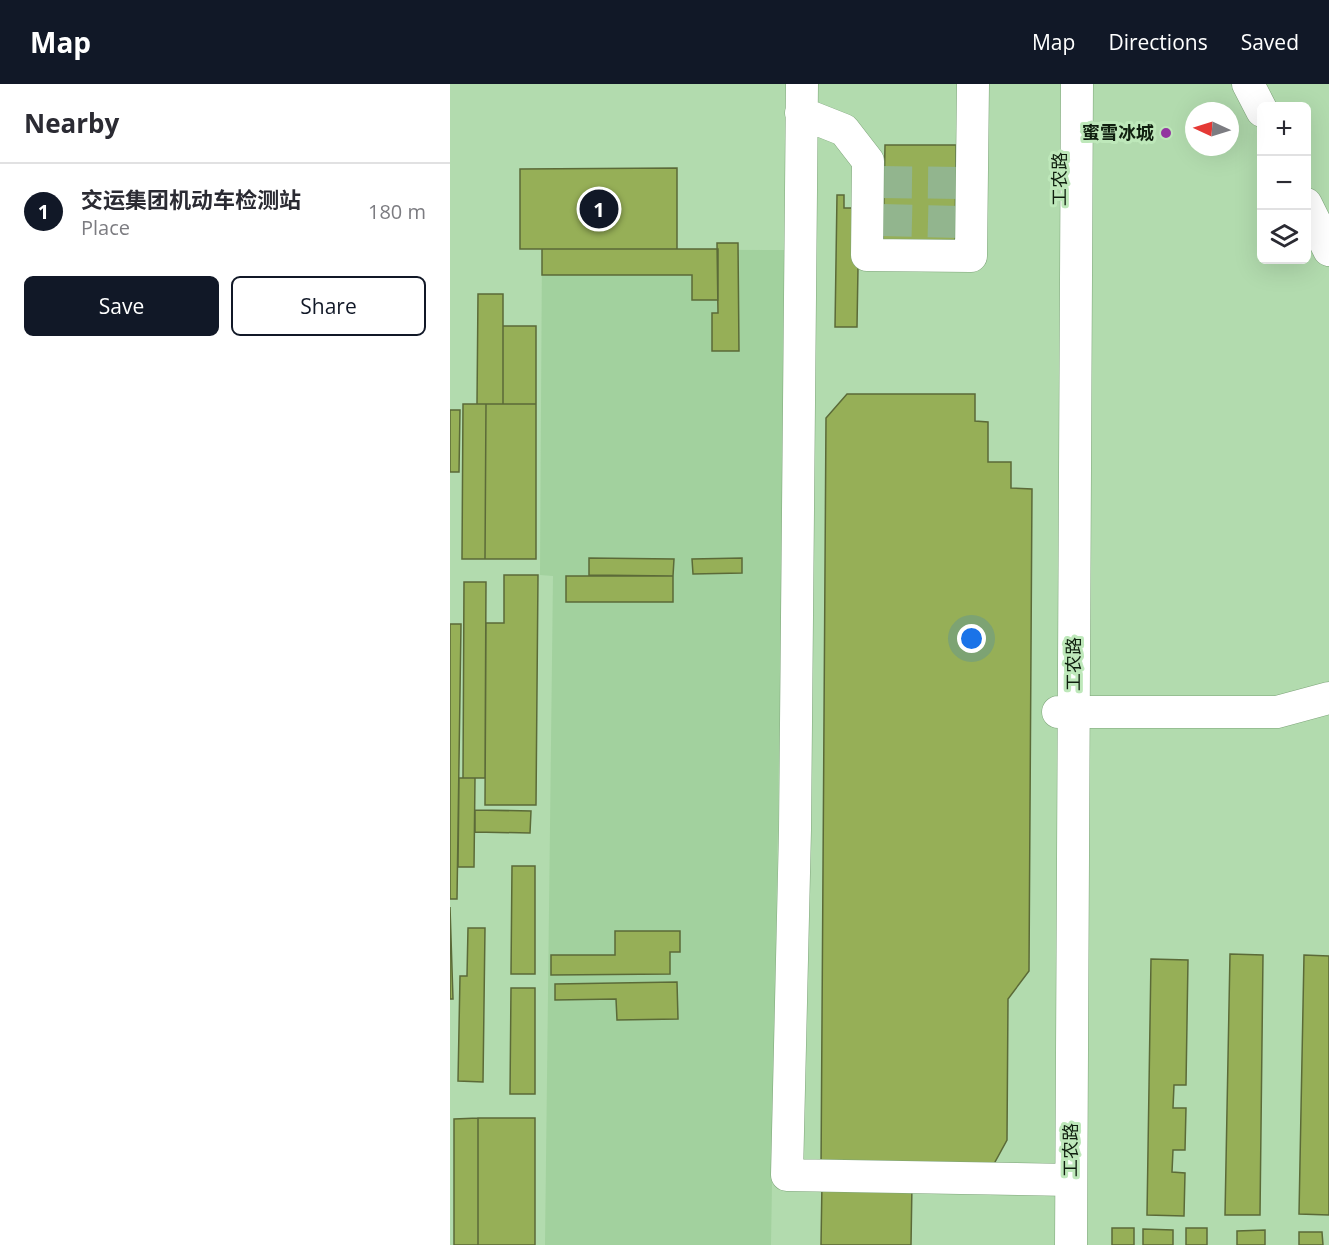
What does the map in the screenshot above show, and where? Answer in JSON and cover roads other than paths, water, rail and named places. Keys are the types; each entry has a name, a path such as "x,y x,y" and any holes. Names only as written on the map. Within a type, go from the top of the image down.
{"street":[{"path":"801,98 844,130 868,161 874,182 874,220 867,255 971,256 966,222 966,183 973,84"},
{"name":"工农路","path":"1061,84 1066,712"},
{"name":"工农路","path":"1055,1245 1063,1180 1066,712 1077,84"},
{"path":"1248,84 1257,102"},
{"path":"801,98 795,760 787,1175 1063,1180"},
{"path":"1309,210 1329,250"},
{"path":"1066,712 1277,712 1329,698"},
{"name":"工农路","path":"1063,1180 1071,1245"}],"tunnel":[{"path":"880,182 961,183"},
{"path":"880,220 961,222"}],"place":[{"name":"蜜雪冰城","path":"1166,133"},
{"name":"交运集团机动车检测站","path":"599,209"}]}
